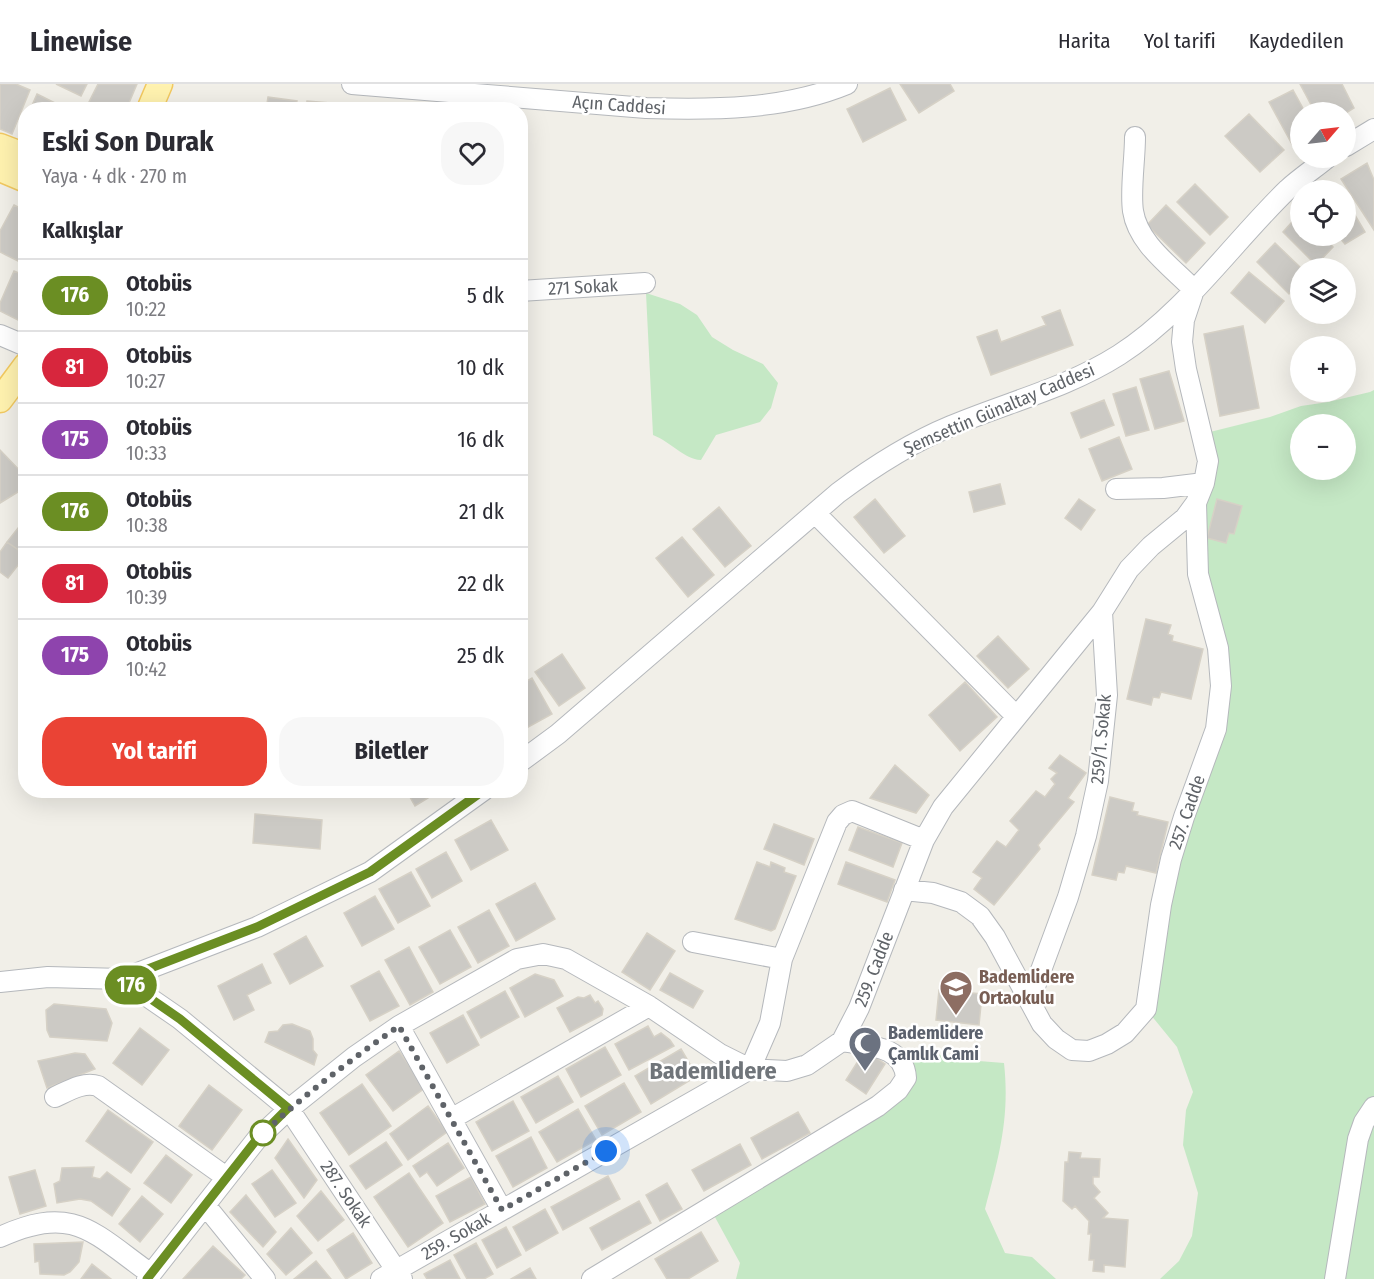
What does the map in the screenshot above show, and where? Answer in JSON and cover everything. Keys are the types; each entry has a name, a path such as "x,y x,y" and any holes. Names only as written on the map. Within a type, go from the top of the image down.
{"main road":[{"path":"152,102 160,84"},
{"path":"0,146 18,153"},
{"path":"0,169 18,177"},
{"path":"0,400 18,376"}],"street":[{"name":"Açın Caddesi","path":"352,84 389,86 460,101 487,102"},
{"name":"Açın Caddesi","path":"528,104 692,109 774,104 831,91 848,84"},
{"path":"1356,142 1372,135"},
{"path":"1136,137 1132,196 1136,223 1146,242 1194,290"},
{"name":"Şemsettin Günaltay Caddesi","path":"528,756 558,734 815,513 873,467 904,448 949,426 1074,379 1120,355 1144,337 1194,290 1289,188 1315,168"},
{"name":"271 Sokak","path":"528,290 645,283"},
{"name":"257. Cadde","path":"904,890 933,893 960,902 980,916 995,936 1042,1024 1056,1040 1072,1050 1089,1051 1107,1044 1125,1033 1146,1009 1161,905 1171,859 1216,729 1221,686 1218,648 1198,574 1196,502 1204,483 1208,461 1186,369 1182,342 1184,320 1194,290"},
{"path":"0,335 18,342"},
{"path":"1116,489 1163,488 1204,483"},
{"path":"1102,612 1129,569 1151,546 1185,518 1196,502"},
{"path":"815,513 1016,716"},
{"name":"259. Cadde","path":"842,1041 859,1008 924,840 943,807 1102,612"},
{"name":"259/1. Sokak","path":"1030,1000 1068,897 1086,837 1098,781 1107,695 1102,612"},
{"path":"0,982 48,977 122,979 257,927 370,872 473,798"},
{"path":"750,1068 770,1023 782,959 837,822 843,815 852,811 924,840"},
{"path":"693,942 782,959"},
{"path":"0,1237 15,1230 42,1223 65,1222 85,1227 149,1276 257,1139 288,1108 354,1057 399,1026 518,959 543,954 566,959 649,1006 720,1054 750,1068 788,1071 807,1065 842,1041 887,1050 897,1056 906,1067 906,1078 898,1090 878,1106 592,1279"},
{"path":"122,979 180,1019 288,1108"},
{"path":"451,1119 649,1006"},
{"path":"399,1026 502,1210"},
{"name":"259. Sokak","path":"393,1276 502,1210 750,1068"},
{"path":"55,1097 84,1085 98,1086 226,1177"},
{"path":"1335,1279 1358,1139 1374,1107"},
{"name":"287. Sokak","path":"288,1108 393,1276"},
{"path":"205,1205 265,1279"}],"green space":[{"path":"646,293 680,304 697,315 712,337 763,364 778,383 771,408 760,422 716,435 701,460 689,457 653,435"},
{"path":"1374,390 1374,1279 1160,1279 1179,1261 1192,1236 1198,1193 1183,1145 1186,1110 1193,1092 1177,1047 1146,1009 1161,905 1216,730 1202,434 1270,417 1301,406 1328,402 1356,402 1356,395"},
{"path":"914,1050 966,1060 1004,1063 1006,1102 1002,1137 985,1209 1005,1253 1032,1257 1056,1279 736,1279 740,1263 710,1208 898,1090 900,1060"}],"building":[{"path":"0,84 16,84 30,90 25,102 18,102 18,119 12,134 0,129"},
{"path":"56,84 87,84 81,96"},
{"path":"98,84 137,84 129,102 89,102"},
{"path":"900,84 950,84 954,91 919,113"},
{"path":"1300,84 1342,84 1351,102 1310,102"},
{"path":"890,88 906,120 863,142 847,109"},
{"path":"1293,90 1300,102 1290,102 1290,140 1269,102"},
{"path":"37,94 53,102 34,102"},
{"path":"268,97 297,101 297,102 267,102"},
{"path":"1249,114 1284,150 1260,172 1225,136"},
{"path":"1367,163 1374,180 1374,230 1356,202 1356,180 1341,179"},
{"path":"1195,184 1228,217 1210,235 1177,202"},
{"path":"14,205 18,207 18,261 0,252 0,231"},
{"path":"1166,205 1205,243 1186,263 1147,225"},
{"path":"1356,217 1365,232 1356,237"},
{"path":"1290,224 1290,239 1283,232"},
{"path":"1275,243 1291,258 1289,294 1257,262"},
{"path":"1297,246 1333,247 1323,258 1309,258"},
{"path":"14,271 18,273 18,320 0,311 0,303"},
{"path":"1249,272 1284,301 1265,323 1231,293"},
{"path":"1060,310 1073,345 991,375 977,337 997,330 1001,342 1046,325 1042,317"},
{"path":"1243,326 1259,408 1220,416 1204,334"},
{"path":"1169,371 1184,421 1155,429 1140,379"},
{"path":"1136,387 1149,430 1126,436 1113,394"},
{"path":"1104,400 1114,425 1081,438 1071,413"},
{"path":"1119,437 1132,469 1102,481 1089,449"},
{"path":"0,450 18,469 18,492 0,503"},
{"path":"1000,484 1005,504 974,512 969,492"},
{"path":"875,499 905,536 884,553 854,517"},
{"path":"1079,499 1095,510 1081,530 1065,518"},
{"path":"1217,499 1242,506 1234,534 1229,533 1226,543 1207,538"},
{"path":"719,507 751,546 725,567 693,529"},
{"path":"18,528 18,550 7,542"},
{"path":"682,537 714,575 688,597 656,558"},
{"path":"7,542 18,550 18,565 8,578 0,572 0,552"},
{"path":"1146,619 1171,625 1168,634 1173,636 1172,641 1203,649 1191,699 1161,692 1159,698 1153,697 1151,705 1127,699"},
{"path":"998,636 1029,669 1008,688 977,656"},
{"path":"562,654 585,688 559,706 535,672"},
{"path":"532,678 552,714 528,727 528,680"},
{"path":"965,682 997,717 960,751 929,715"},
{"path":"1060,755 1086,773 1068,798 1074,802 1038,845 1040,849 994,905 974,889 982,878 973,872 997,841 1006,847 1019,830 1010,821 1036,791 1045,797 1055,784 1051,779 1057,773 1049,768"},
{"path":"895,765 929,795 916,813 870,798"},
{"path":"1110,797 1134,803 1132,811 1138,812 1137,815 1168,822 1156,873 1126,866 1124,873 1118,872 1116,880 1092,875"},
{"path":"410,798 428,798 415,806"},
{"path":"255,814 322,820 320,849 253,843"},
{"path":"491,820 508,850 471,870 455,840"},
{"path":"774,824 814,839 804,865 764,849"},
{"path":"858,827 902,843 893,867 849,850"},
{"path":"446,852 462,881 432,898 416,869"},
{"path":"757,862 770,867 771,862 785,868 784,872 796,876 775,929 771,931 735,919"},
{"path":"846,862 895,880 887,902 838,884"},
{"path":"411,872 430,906 398,923 379,889"},
{"path":"535,883 555,919 516,941 496,904"},
{"path":"375,896 394,929 362,946 344,913"},
{"path":"489,910 509,946 478,963 458,927"},
{"path":"450,930 471,967 440,984 419,947"},
{"path":"647,933 675,951 650,990 622,972"},
{"path":"306,936 323,966 290,984 274,954"},
{"path":"409,947 433,992 410,1005 385,960"},
{"path":"262,964 271,983 247,995 254,1010 234,1020 218,986"},
{"path":"379,971 399,1006 370,1021 351,986"},
{"path":"670,973 703,991 693,1008 660,990"},
{"path":"535,974 554,980 563,996 525,1017 510,988"},
{"path":"939,990 982,994 979,1025 936,1020"},
{"path":"505,991 519,1017 481,1038 467,1012"},
{"path":"590,995 603,1009 602,1015 570,1032 557,1008 578,997 584,998"},
{"path":"54,1004 106,1009 112,1023 107,1041 50,1037 47,1030 46,1010"},
{"path":"463,1015 479,1045 447,1063 430,1033"},
{"path":"292,1024 310,1031 313,1050 317,1055 314,1065 265,1042 269,1032 278,1031 283,1025"},
{"path":"648,1026 654,1037 661,1033 674,1046 629,1070 615,1044"},
{"path":"140,1028 169,1050 142,1085 113,1063"},
{"path":"605,1047 621,1075 581,1097 566,1069"},
{"path":"681,1049 697,1076 651,1104 635,1076"},
{"name":"Bademlidere Çamlık Cami","path":"865,1050 885,1064 866,1094 846,1080"},
{"path":"399,1051 425,1088 393,1111 366,1075"},
{"path":"75,1053 85,1054 95,1069 47,1088 38,1061"},
{"path":"558,1076 573,1102 536,1123 521,1097"},
{"path":"624,1083 641,1112 602,1135 585,1106"},
{"path":"362,1084 391,1126 349,1155 320,1113"},
{"path":"209,1085 242,1110 212,1150 179,1126"},
{"path":"513,1101 529,1131 492,1151 476,1122"},
{"path":"428,1106 447,1132 408,1160 390,1134"},
{"path":"578,1109 596,1140 557,1162 539,1132"},
{"path":"108,1110 153,1142 131,1173 86,1141"},
{"path":"798,1112 810,1133 762,1159 751,1138"},
{"path":"531,1137 547,1168 513,1187 496,1156"},
{"path":"288,1139 317,1180 304,1198 275,1158"},
{"path":"386,1142 402,1165 366,1189 350,1166"},
{"path":"448,1143 464,1168 437,1186 427,1172 420,1177 413,1166"},
{"path":"740,1144 751,1165 704,1191 692,1170"},
{"path":"1069,1152 1081,1153 1080,1158 1100,1159 1099,1177 1093,1177 1093,1184 1100,1192 1094,1198 1108,1213 1103,1218 1128,1220 1125,1267 1104,1265 1104,1272 1093,1271 1094,1260 1089,1260 1091,1234 1088,1234 1089,1221 1075,1206 1072,1209 1063,1201 1065,1162 1068,1162"},
{"path":"166,1155 192,1175 171,1203 144,1183"},
{"path":"94,1167 92,1177 100,1179 107,1172 130,1189 112,1216 91,1201 80,1199 57,1203 54,1184 60,1181 62,1168"},
{"path":"35,1170 46,1206 20,1214 9,1177"},
{"path":"272,1170 296,1203 275,1217 252,1184"},
{"path":"409,1173 443,1223 408,1247 374,1197"},
{"path":"608,1176 620,1199 563,1230 551,1207"},
{"path":"471,1177 485,1204 450,1222 436,1196"},
{"path":"667,1183 682,1209 660,1221 646,1195"},
{"path":"321,1191 344,1220 318,1241 297,1216"},
{"path":"246,1195 276,1232 263,1247 230,1212"},
{"path":"142,1196 163,1214 140,1242 119,1224"},
{"path":"639,1201 651,1223 602,1250 590,1228"},
{"path":"545,1209 558,1233 526,1251 513,1227"},
{"path":"506,1227 521,1255 497,1268 482,1240"},
{"path":"291,1228 312,1253 286,1275 267,1254"},
{"path":"701,1232 718,1261 688,1279 667,1279 655,1259"},
{"path":"353,1233 372,1263 346,1279 327,1250"},
{"path":"83,1242 79,1262 70,1272 64,1275 40,1274 39,1261 35,1262 34,1244"},
{"path":"476,1243 493,1274 484,1279 467,1279 454,1255"},
{"path":"213,1246 245,1275 241,1279 183,1279"},
{"path":"450,1260 460,1279 427,1279 424,1274"},
{"path":"316,1261 331,1279 294,1279"},
{"path":"92,1264 111,1279 81,1279"},
{"path":"530,1268 536,1279 511,1279"}],"bus line":[{"name":"176","path":"147,1279 257,1139 288,1108 180,1019 122,979 257,927 370,872 474,798"}],"place":[{"name":"Bademlidere Ortaokulu","path":"956,1016"},
{"name":"Bademlidere Çamlık Cami","path":"865,1072"}],"district":[{"name":"Bademlidere","path":"713,1071"}],"route":[{"path":"263,1133 257,1139 288,1108 354,1057 399,1026 502,1210 606,1151"}]}
